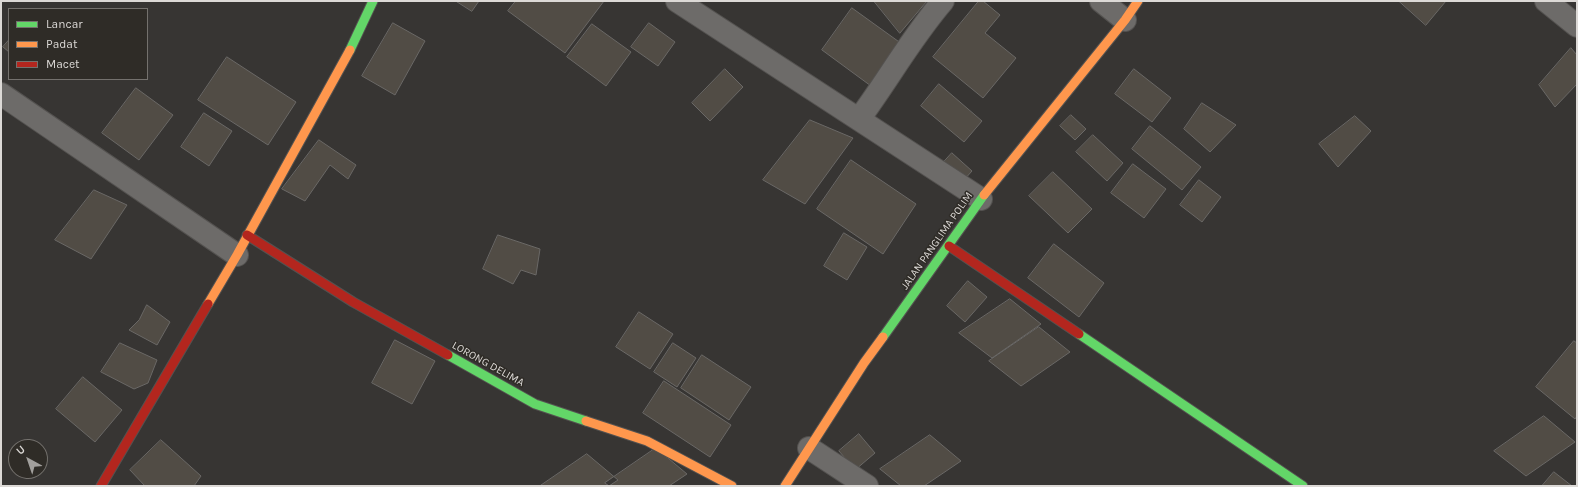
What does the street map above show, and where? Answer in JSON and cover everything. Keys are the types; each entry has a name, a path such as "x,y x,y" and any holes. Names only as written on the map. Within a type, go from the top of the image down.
{"street":[{"path":"101,486 237,255 246,235 343,64 373,1"},
{"path":"677,1 981,199"},
{"path":"859,119 883,86 907,46 943,1"},
{"path":"1101,1 1125,20"},
{"name":"JALAN PANGLIMA POLIM","path":"785,486 864,362 949,246 981,199 1125,20 1138,1"},
{"path":"1546,1 1577,26"},
{"path":"1,94 237,255"},
{"name":"LORONG DELIMA","path":"246,235 353,302 535,404 647,441 732,486"},
{"path":"949,246 1304,486"},
{"path":"809,448 867,486"}],"building":[{"path":"456,1 479,1 472,11"},
{"path":"516,1 604,1 565,53 508,11"},
{"path":"874,1 927,1 900,33"},
{"path":"979,1 983,1 1000,15 985,33 1016,58 983,98 933,57"},
{"path":"1399,1 1446,1 1426,25"},
{"path":"852,8 902,44 871,86 822,50"},
{"path":"393,23 425,41 395,95 362,76"},
{"path":"649,23 675,42 658,66 631,47"},
{"path":"592,24 631,52 606,86 567,57"},
{"path":"8,41 8,51 3,47"},
{"path":"1571,48 1577,55 1577,84 1555,107 1539,85"},
{"path":"227,57 296,102 268,145 198,100"},
{"path":"725,69 743,87 710,121 692,103"},
{"path":"1134,69 1171,98 1152,122 1115,94"},
{"path":"939,84 982,121 964,142 921,106"},
{"path":"136,88 173,115 139,160 102,133"},
{"path":"1202,103 1236,125 1210,152 1184,129"},
{"path":"204,113 232,131 209,166 181,147"},
{"path":"1071,115 1086,129 1075,140 1060,126"},
{"path":"1355,116 1371,131 1338,167 1319,144"},
{"path":"810,120 853,138 805,204 763,180"},
{"path":"1150,126 1201,167 1182,190 1132,149"},
{"path":"1093,135 1123,163 1107,181 1076,152"},
{"path":"319,140 356,165 348,179 330,165 305,201 282,189"},
{"path":"952,153 972,171 963,181 943,163"},
{"path":"851,160 916,204 883,254 817,209"},
{"path":"1133,164 1166,189 1144,218 1111,193"},
{"path":"1053,172 1092,209 1068,233 1029,196"},
{"path":"1199,180 1221,197 1202,222 1180,205"},
{"path":"94,190 127,205 91,259 55,240"},
{"path":"844,233 867,247 847,280 824,266"},
{"path":"498,235 540,249 536,275 521,270 513,284 483,269"},
{"path":"1054,244 1104,283 1079,317 1028,278"},
{"path":"968,281 987,297 965,322 947,306"},
{"path":"1010,299 1041,324 992,358 959,333"},
{"path":"147,305 170,322 157,345 129,330 139,320"},
{"path":"639,312 673,334 650,369 616,347"},
{"path":"1039,327 1070,352 1021,386 989,361"},
{"path":"395,340 435,361 412,404 372,383"},
{"path":"1574,341 1577,343 1577,416 1575,419 1536,387"},
{"path":"120,343 157,360 148,383 134,389 101,372"},
{"path":"673,343 696,358 677,387 654,372"},
{"path":"702,355 751,387 729,420 681,388"},
{"path":"83,377 122,410 95,442 56,409"},
{"path":"664,381 731,425 710,457 643,413"},
{"path":"1544,416 1575,442 1526,476 1494,451"},
{"path":"859,434 875,453 855,470 839,451"},
{"path":"930,435 961,461 924,486 901,486 880,469"},
{"path":"161,440 201,476 194,486 145,486 130,470"},
{"path":"656,448 687,474 669,486 609,486 605,483"},
{"path":"587,454 618,480 609,486 540,486"},
{"path":"1554,472 1572,486 1542,486"}],"traffic: fast":[{"path":"350,50 373,1"},
{"path":"883,337 984,195"},
{"path":"1079,334 1303,486"},
{"path":"448,355 535,404 586,421"}],"traffic: slow":[{"path":"984,195 1125,20 1138,1"},
{"path":"208,304 237,255 350,50"},
{"path":"785,486 864,363 883,337"},
{"path":"586,421 647,441 732,486"}],"traffic: jam":[{"path":"247,235 353,302 448,355"},
{"path":"949,246 1079,334"},
{"path":"101,486 208,304"}]}
